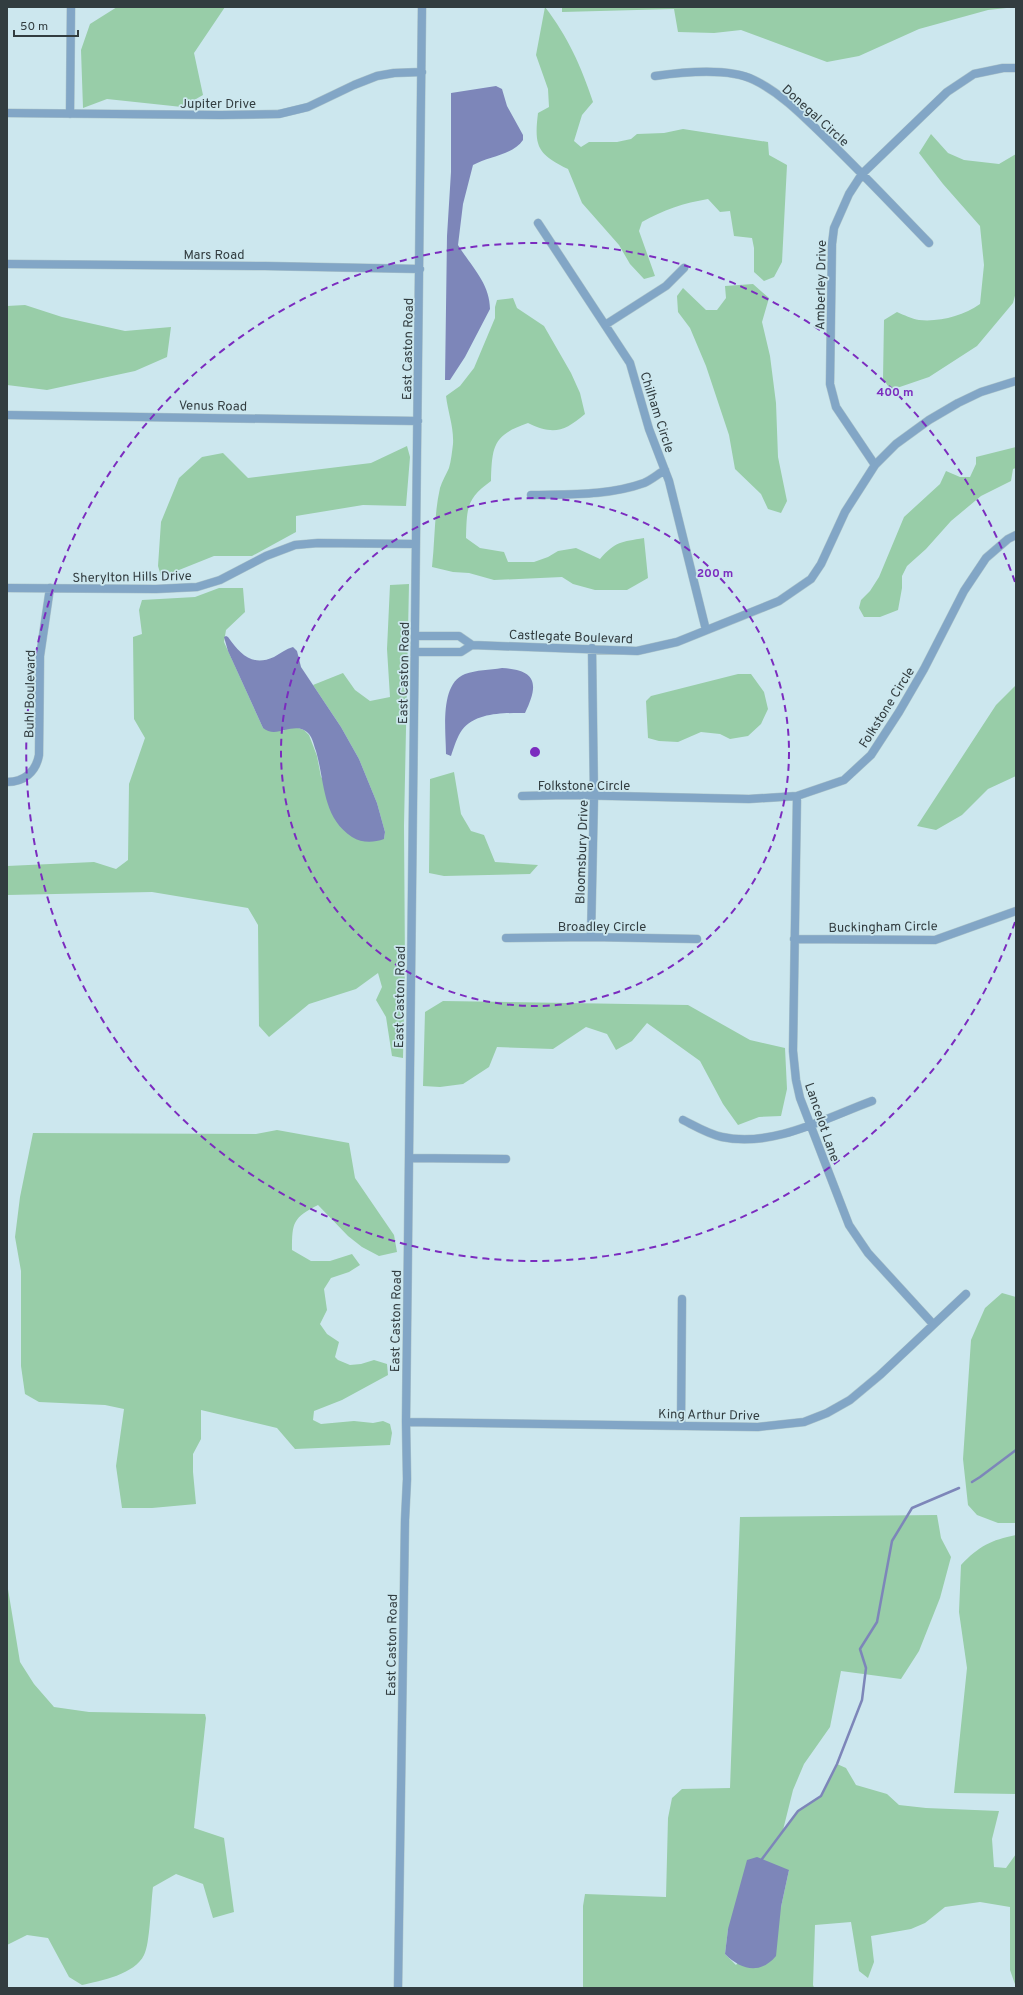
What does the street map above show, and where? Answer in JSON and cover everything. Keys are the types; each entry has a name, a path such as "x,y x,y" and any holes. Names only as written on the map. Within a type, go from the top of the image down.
{"street":[{"path":"70,114 71,7"},
{"name":"East Caston Road","path":"398,1988 405,1520 407,1479 406,1422 422,7"},
{"name":"Amberley Drive","path":"875,465 836,407 830,384 832,244 834,228 849,194 862,174 947,92 974,74 1003,68 1016,68"},
{"name":"Jupiter Drive","path":"7,113 220,115 279,114 308,107 377,76 394,73 422,72"},
{"name":"Donegal Circle","path":"655,76 678,73 732,73 753,79 781,96 862,174 929,243"},
{"name":"Chilham Circle","path":"538,223 630,363 649,429 665,470 686,546 706,630"},
{"name":"Mars Road","path":"7,264 420,269"},
{"path":"605,324 666,286 684,268"},
{"name":"Castlegate Boulevard","path":"415,636 459,636 472,645 592,648 637,651 678,642 779,601 811,580 821,564 845,512 875,465 896,444 929,420 958,403 981,392 1016,382"},
{"name":"Venus Road","path":"7,415 418,421"},
{"path":"530,495 616,491 645,482 665,470"},
{"name":"Folkstone Circle","path":"522,796 567,795 749,799 797,796 844,780 871,755 924,669 964,591 986,558 1008,539 1016,535"},
{"name":"Sherylton Hills Drive","path":"7,588 156,589 197,587 220,580 266,556 295,545 318,543 416,544"},
{"name":"Buhl Boulevard","path":"7,782 15,782 27,776 36,767 40,755 40,656 50,588"},
{"name":"Castlegate Boulevard","path":"415,652 461,652 472,645"},
{"name":"Bloomsbury Drive","path":"590,937 594,796 592,648"},
{"name":"Lancelot Lane","path":"797,796 794,939 794,1063 800,1098 844,1213 856,1236 878,1265 933,1324"},
{"name":"Buckingham Circle","path":"794,939 935,940 1016,911"},
{"name":"Broadley Circle","path":"506,938 590,937 698,939"},
{"path":"683,1120 710,1134 745,1140 768,1138 872,1101"},
{"path":"409,1158 506,1159"},
{"name":"King Arthur Drive","path":"406,1422 769,1426 804,1422 821,1416 862,1391 966,1294"},
{"path":"681,1426 682,1299"}],"green space":[{"path":"117,7 225,7 194,53 203,95 182,107 107,99 83,108 81,50 90,24"},
{"path":"545,7 561,29 573,52 584,76 593,102 582,115 574,141 581,147 589,142 617,142 631,139 637,134 664,133 683,129 768,142 769,155 787,165 782,262 774,277 764,281 754,272 754,248 752,238 734,236 730,211 720,212 708,199 674,208 642,222 639,231 655,276 644,279 630,264 619,245 582,203 568,169 550,159 540,148 537,134 538,113 549,107 548,89 536,55"},
{"path":"562,7 1016,7 988,10 919,29 859,56 827,62 741,30 714,33 678,32 674,9 562,12"},
{"path":"931,134 948,153 964,160 999,164 1016,154 1016,292 1013,303 977,346 929,377 891,390 883,379 884,320 897,312 919,320 943,319 959,315 980,304 984,265 980,226 943,184 919,153"},
{"path":"753,284 769,298 762,322 770,356 776,403 778,457 787,501 781,513 768,509 761,494 735,469 729,435 706,366 690,328 678,312 677,296 683,288 706,310 717,310 726,298 725,286"},
{"path":"513,298 517,308 544,326 571,373 580,393 585,414 571,425 558,430 544,429 528,423 508,432 501,437 494,450 491,481 472,499 468,512 466,538 480,548 504,552 508,562 534,562 548,557 558,551 576,548 600,559 610,549 619,543 644,538 648,578 627,590 595,590 573,584 562,577 494,580 469,573 453,572 432,567 438,498 441,485 449,468 453,444 452,426 446,396 460,386 474,368 495,318 495,307 497,300"},
{"path":"25,305 62,317 125,331 171,327 167,357 135,371 47,390 7,385 7,306"},
{"path":"407,446 410,457 406,506 363,505 296,516 296,532 252,556 214,556 161,576 158,566 161,522 179,478 202,457 223,453 248,478 371,463"},
{"path":"1016,447 1016,468 1013,469 1011,481 981,496 951,521 926,549 907,566 902,576 902,588 898,610 880,617 864,617 859,608 861,600 870,591 879,577 904,517 940,484 946,471 960,477 970,477 976,464 976,457"},
{"path":"409,584 404,826 405,968 403,1058 392,1056 386,1017 376,1000 382,987 378,973 356,989 309,1004 269,1037 259,1026 258,925 248,908 152,892 7,895 7,866 94,862 116,869 128,860 129,784 145,738 134,719 133,637 142,634 139,610 142,600 195,597 219,588 243,588 245,612 226,630 224,642 263,728 283,731 290,727 304,730 309,735 317,756 321,777 384,839 385,832 377,803 359,759 341,727 313,685 343,673 355,690 370,701 390,697 387,649 390,585"},
{"path":"738,674 751,674 764,692 768,709 761,724 748,736 730,739 720,734 701,732 678,742 659,741 648,738 646,701 651,696"},
{"path":"1016,685 1016,776 988,789 962,815 936,830 917,826 996,705"},
{"path":"454,772 461,814 471,831 484,835 495,862 538,865 530,874 444,876 429,873 430,779"},
{"path":"443,1001 688,1005 750,1040 785,1048 787,1089 781,1116 759,1117 738,1125 723,1104 700,1061 647,1023 632,1041 616,1050 607,1034 586,1027 553,1049 497,1047 489,1067 463,1084 440,1087 423,1086 425,1012"},
{"path":"277,1130 349,1143 355,1178 394,1235 397,1252 379,1256 362,1247 348,1236 318,1205 303,1214 296,1222 292,1241 292,1250 311,1261 330,1261 352,1254 360,1265 349,1272 331,1278 324,1289 327,1310 320,1324 327,1334 339,1342 335,1357 338,1360 350,1365 361,1364 374,1360 387,1364 388,1375 342,1400 314,1411 313,1420 321,1424 354,1421 373,1423 383,1421 390,1424 392,1433 390,1445 295,1449 277,1428 201,1410 201,1439 193,1454 196,1504 152,1508 122,1508 116,1466 124,1409 105,1405 39,1402 25,1394 21,1366 21,1271 15,1237 20,1197 33,1133 256,1134"},
{"path":"1002,1293 1016,1297 1016,1523 998,1523 977,1515 968,1505 963,1459 971,1340 985,1308"},
{"path":"937,1515 941,1538 951,1557 940,1598 919,1651 901,1679 841,1671 830,1727 804,1764 793,1790 783,1830 798,1811 821,1796 837,1764 846,1768 856,1785 887,1794 899,1805 926,1808 999,1811 992,1839 994,1867 1006,1868 1016,1854 1016,1987 1010,1970 1010,1907 980,1902 945,1907 925,1923 911,1929 871,1936 874,1962 868,1978 859,1971 851,1922 815,1925 814,1988 583,1988 583,1906 585,1894 666,1897 668,1818 672,1798 682,1789 730,1788 740,1517","holes":["789,1870 781,1907 736,1965 725,1954 728,1929"]},
{"path":"1016,1535 1016,1794 954,1793 967,1668 959,1612 961,1565 980,1548 999,1539"},
{"path":"7,1583 20,1662 34,1684 54,1707 89,1712 205,1714 206,1718 194,1828 224,1838 234,1912 213,1918 203,1884 176,1874 153,1887 148,1942 140,1962 117,1976 82,1985 69,1977 48,1938 27,1935 7,1945"}],"water":[{"path":"496,86 502,89 507,106 523,135 523,140 519,145 507,152 473,165 463,204 458,245 487,291 490,309 465,357 450,380 445,380 447,236 451,172 451,93"},
{"path":"226,636 237,649 253,660 266,660 293,647 297,651 301,667 341,727 359,759 377,803 385,832 384,839 368,842 352,837 342,829 335,819 326,798 316,751 309,734 298,728 274,732 263,728 228,651 224,637"},
{"path":"502,668 514,669 522,672 528,675 532,680 532,694 525,713 491,715 475,720 462,730 451,756 446,754 445,722 448,698 451,688 457,679 465,674"},
{"path":"757,1857 789,1870 781,1907 776,1956 764,1966 750,1968 737,1964 725,1954 728,1929 747,1860"}],"waterway":[{"path":"972,1482 1016,1450"},
{"path":"762,1859 798,1811 821,1796 837,1764 862,1700 866,1668 860,1649 877,1622 892,1541 912,1508 959,1488"}]}
